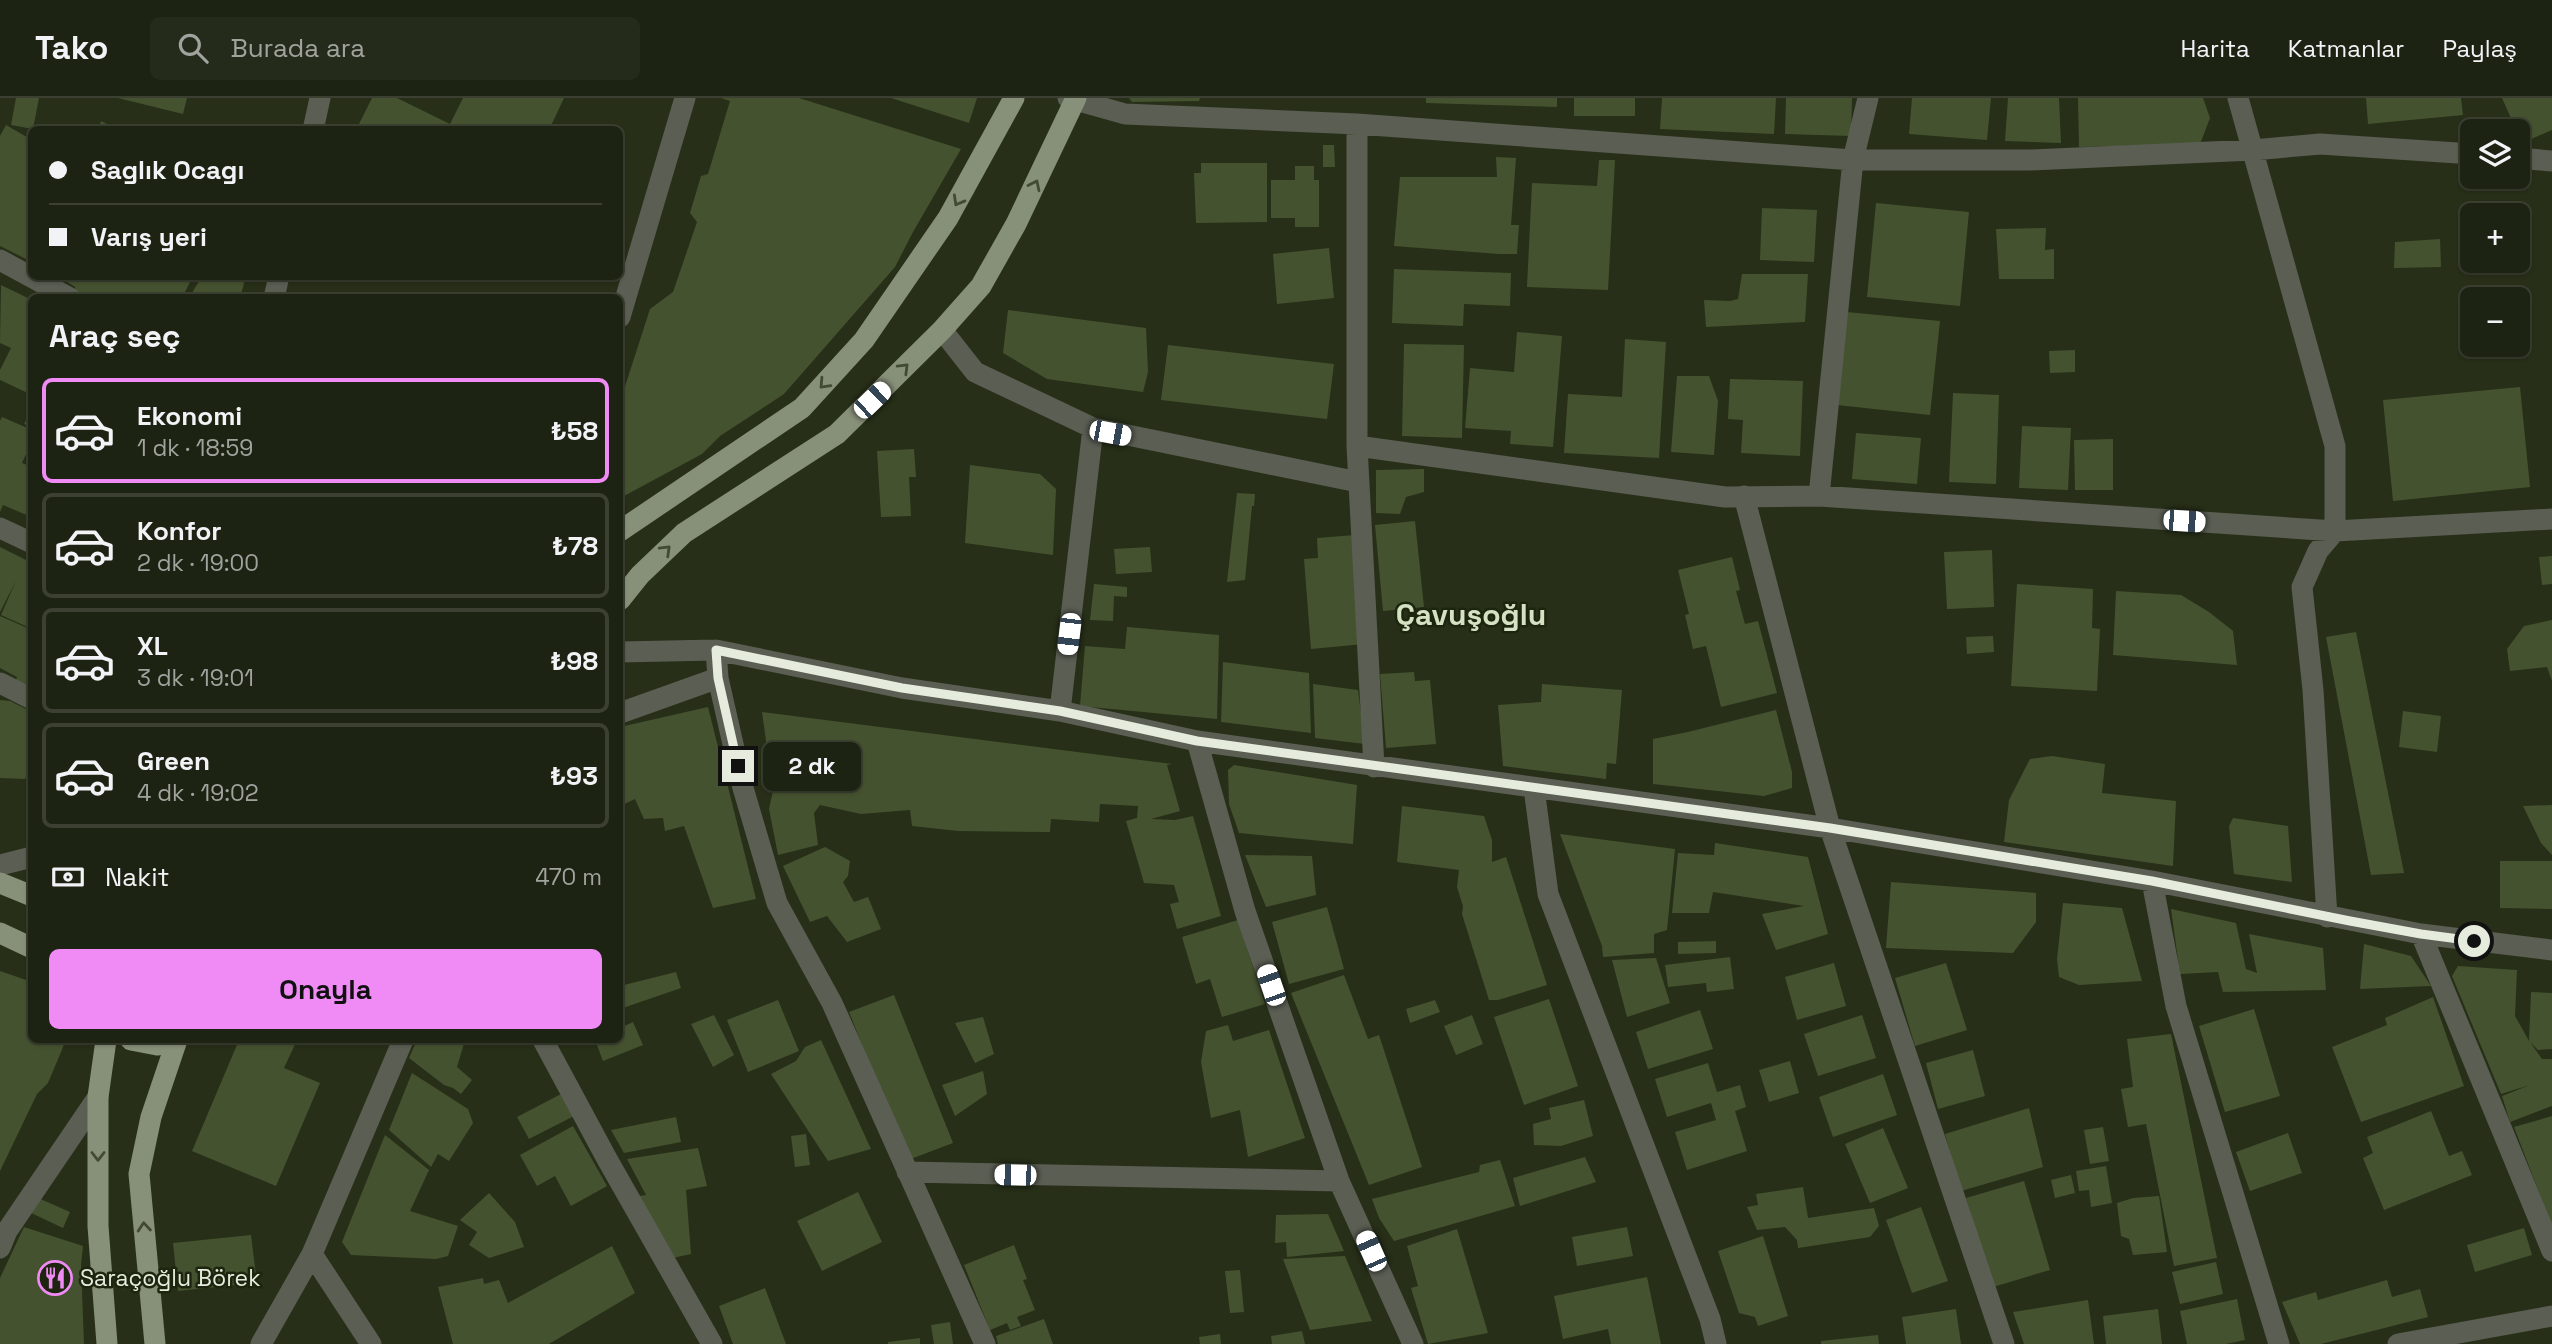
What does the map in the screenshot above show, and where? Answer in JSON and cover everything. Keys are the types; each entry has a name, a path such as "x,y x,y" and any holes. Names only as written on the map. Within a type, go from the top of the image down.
{"main road":[{"path":"623,529 802,408 855,350 948,218 1014,98"},
{"path":"623,596 640,575 684,533 837,434 942,330 981,286 1016,224 1073,99"},
{"path":"0,883 28,894"},
{"path":"0,933 28,946"},
{"path":"106,1043 98,1097 98,1226 107,1344"},
{"path":"155,1344 139,1174 151,1116 176,1043"}],"street":[{"path":"314,126 320,98"},
{"path":"1819,496 1853,160 1868,98"},
{"path":"2238,98 2335,446 2335,531 2318,551 2302,587 2313,690 2327,917"},
{"path":"1073,99 1125,114 1357,124 1853,160 2030,160 2253,150 2320,144 2460,153"},
{"path":"623,306 678,101"},
{"path":"1357,124 1357,446 1374,766"},
{"path":"2530,159 2552,161"},
{"path":"0,260 28,275"},
{"path":"37,280 63,294"},
{"path":"942,330 975,372 1093,428 1358,482"},
{"path":"1060,711 1093,428"},
{"path":"1357,446 1725,497 1819,496 2335,531 2552,519"},
{"path":"1744,496 1830,828 2004,1344"},
{"path":"0,528 28,541"},
{"path":"716,650 718,678 743,788 777,903 832,1003 985,1344"},
{"path":"623,652 716,650 902,688 1060,711 1197,741 1830,828 2152,881 2421,934 2552,950"},
{"path":"623,712 718,678"},
{"path":"0,683 28,697"},
{"path":"1197,741 1245,911 1339,1181 1413,1344"},
{"path":"1534,788 1548,894 1710,1319 1716,1344"},
{"path":"0,865 28,858"},
{"path":"2152,881 2176,1006 2278,1344"},
{"path":"2421,934 2552,1251"},
{"path":"261,1344 312,1254 402,1043"},
{"path":"545,1043 712,1344"},
{"path":"2,1233 98,1097"},
{"path":"907,1172 1339,1181"},
{"path":"312,1254 371,1344"},
{"path":"2398,1344 2552,1316"}],"building":[{"path":"16,98 39,98 34,126 28,128 11,125"},
{"path":"118,98 187,98 183,114"},
{"path":"372,98 397,98 450,124 463,98 564,98 551,126 358,126"},
{"path":"721,98 799,98 961,149 895,267 784,394 720,436 702,454 623,496 623,393 650,309 673,292 697,222 690,213 701,176 708,174 730,101"},
{"path":"891,98 977,98 969,123"},
{"path":"1129,98 1200,98 1199,101 1132,102"},
{"path":"1426,98 1557,98 1557,107 1426,103"},
{"path":"1574,98 1635,98 1635,116 1574,116"},
{"path":"1662,98 1776,98 1774,134 1660,129"},
{"path":"1786,98 1852,98 1851,136 1785,134"},
{"path":"1912,98 1991,98 1987,140 1909,134"},
{"path":"2008,98 2059,98 2061,143 2005,141"},
{"path":"2078,98 2203,98 2210,118 2200,144 2079,147"},
{"path":"2366,98 2461,98 2463,115 2368,124"},
{"path":"2502,98 2552,98 2552,130 2530,140 2530,119 2511,119"},
{"path":"6,125 28,138 28,260 0,246 0,136"},
{"path":"1323,145 1334,145 1335,167 1323,167"},
{"path":"1496,157 1516,158 1511,225 1519,225 1517,254 1394,246 1400,177 1497,177"},
{"path":"1599,160 1615,160 1608,290 1527,287 1532,183 1597,186"},
{"path":"1201,163 1267,163 1267,222 1196,223 1194,173 1201,173"},
{"path":"1295,166 1314,166 1314,180 1319,180 1319,227 1295,227 1295,218 1271,218 1271,180 1295,180"},
{"path":"1876,203 1969,212 1960,306 1867,297"},
{"path":"1762,208 1817,210 1814,262 1760,260"},
{"path":"2046,228 2045,250 2054,249 2054,279 1999,279 1996,229"},
{"path":"2440,239 2441,267 2394,268 2395,242"},
{"path":"1329,248 1334,298 1277,304 1273,254"},
{"path":"1394,269 1511,273 1510,306 1464,304 1463,326 1392,323"},
{"path":"1742,274 1808,274 1805,322 1706,327 1704,300 1738,299"},
{"path":"64,280 191,280 184,294 76,294 75,287"},
{"path":"200,280 245,280 241,294 191,294"},
{"path":"1,285 28,298 28,393 0,380 0,370 11,348 0,343"},
{"path":"1008,310 1146,328 1148,372 1143,392 1047,379 1003,353"},
{"path":"1847,312 1940,321 1930,415 1837,405"},
{"path":"1517,332 1562,336 1553,447 1510,444 1511,431 1465,428 1470,368 1514,372"},
{"path":"1625,339 1666,342 1659,458 1564,453 1568,394 1622,397"},
{"path":"1404,344 1464,345 1462,438 1402,436"},
{"path":"1168,345 1334,364 1327,419 1161,400"},
{"path":"2075,350 2075,372 2050,373 2049,351"},
{"path":"1677,376 1709,376 1718,401 1714,455 1671,452"},
{"path":"1730,379 1803,381 1800,456 1741,453 1743,420 1728,419"},
{"path":"2520,387 2530,487 2393,501 2383,400"},
{"path":"1953,393 1999,395 1996,484 1949,482"},
{"path":"2,417 28,428 28,450 22,463 28,465 28,516 3,505 0,512"},
{"path":"2022,426 2071,428 2068,490 2019,488"},
{"path":"1856,433 1921,438 1917,484 1852,479"},
{"path":"2113,439 2113,490 2075,490 2074,440"},
{"path":"914,449 916,477 909,477 911,516 881,517 877,451"},
{"path":"970,465 1040,474 1056,489 1053,555 965,543"},
{"path":"1424,469 1424,492 1406,497 1400,514 1376,513 1376,470"},
{"path":"1237,493 1255,494 1254,506 1245,580 1227,582"},
{"path":"1415,521 1424,607 1383,611 1375,525"},
{"path":"1355,535 1364,644 1311,649 1304,559 1318,558 1317,538"},
{"path":"0,547 28,561 28,627 1,615 16,581 0,612"},
{"path":"1150,547 1152,572 1116,574 1114,549"},
{"path":"1992,550 1994,607 1947,609 1944,552"},
{"path":"2552,556 2552,584 2542,585 2539,557"},
{"path":"1732,557 1740,590 1736,591 1745,624 1758,621 1777,693 1721,707 1706,646 1693,649 1685,615 1689,614 1678,570"},
{"path":"1094,584 1127,587 1127,597 1114,596 1113,621 1090,620"},
{"path":"2017,584 2093,589 2092,628 2100,629 2097,691 2011,686"},
{"path":"2116,591 2181,595 2209,612 2233,631 2237,665 2113,655"},
{"path":"0,616 28,628 28,685 0,668"},
{"path":"2552,620 2552,681 2547,667 2510,671 2507,649 2524,626"},
{"path":"1127,627 1219,635 1217,719 1080,706 1085,646 1125,649"},
{"path":"2356,632 2404,873 2371,875 2326,637"},
{"path":"1993,636 1994,652 1967,654 1966,637"},
{"path":"1223,662 1309,673 1311,733 1221,722"},
{"path":"1414,672 1415,681 1430,680 1436,744 1386,748 1380,674"},
{"path":"1313,684 1358,690 1365,744 1315,738"},
{"path":"1542,684 1622,690 1616,764 1607,763 1606,779 1503,766 1498,705 1541,702"},
{"path":"0,700 10,701 28,710 28,773 25,779 0,778"},
{"path":"708,707 756,899 713,908 684,826 665,831 663,818 644,819 635,799 623,805 623,726"},
{"path":"1776,710 1792,772 1792,788 1764,796 1653,784 1653,739"},
{"path":"2403,711 2441,716 2437,752 2399,747"},
{"path":"762,712 1172,764 1167,765 1180,811 1151,819 1175,820 1193,816 1221,916 1177,929 1170,904 1179,902 1174,885 1144,883 1126,821 1137,818 1138,806 1100,804 1099,822 1051,819 1050,832 958,831 912,826 910,810 861,814 820,805 814,813 818,845 778,855 769,809 773,791"},
{"path":"2052,756 2105,764 2102,793 2176,801 2173,866 2004,842 2009,800 2030,759"},
{"path":"1234,765 1357,785 1353,844 1239,833 1229,804 1228,770"},
{"path":"2552,805 2552,855 2541,843 2523,806"},
{"path":"1402,806 1484,816 1492,840 1492,862 1506,857 1547,985 1498,1000 1489,1000 1462,914 1463,906 1457,887 1459,870 1397,862"},
{"path":"2233,818 2288,826 2292,882 2234,874 2229,826"},
{"path":"1560,834 1675,849 1667,930 1654,934 1654,953 1603,957 1602,946"},
{"path":"1715,843 1808,857 1828,934 1776,950 1762,914 1804,906 1713,892 1709,913 1672,913 1678,853 1714,855"},
{"path":"825,847 850,861 848,876 843,882 854,902 868,897 881,929 847,942 827,916 810,922 783,866"},
{"path":"1245,855 1312,856 1316,895 1266,907"},
{"path":"2500,861 2552,861 2552,909 2500,908"},
{"path":"1891,882 2036,893 2036,922 2013,953 1886,948"},
{"path":"2063,903 2122,908 2142,981 2079,985 2059,977 2057,959"},
{"path":"1327,907 1344,969 1289,984 1272,922"},
{"path":"2171,909 2236,923 2246,969 2257,973 2249,934 2323,948 2326,990 2223,992 2218,972 2180,974"},
{"path":"1238,920 1265,1004 1222,1017 1210,979 1196,984 1182,937"},
{"path":"1716,941 1716,953 1678,954 1678,942"},
{"path":"2364,944 2411,956 2431,986 2360,989"},
{"path":"1730,957 1734,989 1707,992 1706,983 1668,987 1665,965"},
{"path":"1656,958 1670,1003 1627,1017 1612,960"},
{"path":"1834,963 1846,1006 1797,1020 1785,977"},
{"path":"1946,963 1967,1030 1915,1046 1895,978"},
{"path":"2458,966 2517,970 2515,1016 2529,1041 2531,992 2552,993 2552,1049 2538,1050 2530,1042 2542,1059 2552,1059 2552,1106 2510,1122 2502,1096 2530,1085 2501,1094 2452,976"},
{"path":"0,971 28,981 28,1043 65,1043 48,1083 37,1094 0,1171"},
{"path":"676,972 681,988 623,1008 623,985"},
{"path":"1344,975 1368,1039 1379,1035 1422,1167 1369,1185 1291,993"},
{"path":"894,995 953,1143 908,1160 849,1012"},
{"path":"2433,997 2464,1086 2361,1122 2332,1047 2387,1025 2385,1018"},
{"path":"1549,999 1578,1086 1524,1105 1494,1017"},
{"path":"778,1000 799,1051 748,1072 727,1020"},
{"path":"1435,1000 1440,1012 1410,1023 1406,1009"},
{"path":"2254,1009 2280,1096 2225,1112 2199,1026"},
{"path":"1700,1010 1713,1049 1648,1069 1636,1032"},
{"path":"714,1015 734,1055 713,1067 691,1024"},
{"path":"1472,1015 1483,1044 1456,1055 1444,1026"},
{"path":"1862,1015 1876,1058 1818,1076 1804,1034"},
{"path":"983,1017 994,1054 975,1063 955,1023"},
{"path":"633,1022 643,1045 603,1061 596,1043 623,1043 623,1027"},
{"path":"1228,1025 1233,1041 1269,1030 1305,1138 1248,1157 1240,1110 1211,1118 1201,1062 1206,1031"},
{"path":"2171,1034 2217,1258 2174,1266 2146,1124 2128,1127 2121,1089 2133,1087 2127,1039"},
{"path":"821,1040 871,1149 828,1161 771,1074 796,1061 805,1047"},
{"path":"238,1043 296,1043 284,1068 320,1083 276,1186 192,1151"},
{"path":"416,1043 464,1043 457,1067 472,1080 461,1094 444,1085 409,1058"},
{"path":"1973,1050 1985,1096 1938,1109 1926,1063"},
{"path":"1790,1061 1799,1093 1769,1102 1759,1070"},
{"path":"1708,1063 1717,1092 1740,1085 1746,1107 1735,1111 1747,1151 1687,1170 1675,1132 1716,1120 1711,1103 1667,1117 1655,1079"},
{"path":"983,1071 987,1094 955,1116 942,1085"},
{"path":"412,1073 468,1109 473,1123 449,1161 438,1154 431,1167 389,1130"},
{"path":"1883,1074 1897,1115 1833,1137 1819,1097"},
{"path":"563,1093 574,1116 529,1139 517,1117"},
{"path":"1584,1100 1593,1136 1561,1146 1534,1145 1533,1124 1551,1119 1549,1108"},
{"path":"2029,1108 2043,1167 1961,1191 1945,1134"},
{"path":"2431,1111 2449,1156 2462,1151 2472,1175 2384,1210 2363,1158 2373,1153 2367,1137"},
{"path":"2552,1116 2552,1226 2514,1127"},
{"path":"676,1117 681,1142 624,1153 611,1130"},
{"path":"573,1126 607,1186 571,1206 555,1176 537,1186 520,1155"},
{"path":"2103,1127 2109,1161 2090,1164 2084,1130"},
{"path":"1883,1128 1908,1188 1870,1203 1845,1144"},
{"path":"2288,1133 2302,1173 2250,1191 2236,1152"},
{"path":"806,1134 810,1165 795,1167 791,1136"},
{"path":"385,1135 429,1170 410,1211 458,1226 448,1256 436,1259 351,1255 342,1242"},
{"path":"698,1148 707,1186 686,1190 691,1254 668,1259 632,1197 646,1195 627,1159"},
{"path":"1585,1157 1596,1182 1520,1206 1513,1178"},
{"path":"1500,1160 1515,1206 1394,1241 1379,1218 1372,1199 1479,1172 1480,1165"},
{"path":"2106,1166 2112,1203 2091,1207 2089,1190 2079,1191 2076,1171"},
{"path":"2071,1175 2075,1193 2055,1198 2051,1180"},
{"path":"2024,1181 2050,1270 1993,1287 1966,1198"},
{"path":"1803,1187 1808,1218 1874,1208 1879,1226 1870,1237 1798,1248 1797,1240 1785,1227 1757,1230 1747,1207 1758,1205 1756,1194"},
{"path":"858,1192 882,1242 822,1271 797,1221"},
{"path":"489,1193 515,1222 524,1247 489,1258 469,1245 477,1232 460,1220"},
{"path":"2159,1196 2167,1252 2133,1255 2129,1239 2121,1236 2117,1203 2133,1198"},
{"path":"36,1197 70,1212 63,1228 29,1212"},
{"path":"1921,1207 1948,1281 1912,1293 1886,1220"},
{"path":"1328,1214 1344,1251 1287,1257 1286,1242 1275,1243 1276,1215"},
{"path":"24,1227 83,1246 81,1265 84,1344 0,1344 0,1278"},
{"path":"1627,1227 1633,1256 1577,1266 1572,1237"},
{"path":"2524,1228 2532,1255 2475,1272 2467,1245"},
{"path":"1457,1229 1488,1333 1428,1344 1411,1288 1418,1286 1407,1246"},
{"path":"251,1235 257,1283 178,1291 173,1243"},
{"path":"1763,1236 1788,1316 1758,1326 1755,1317 1739,1313 1718,1251"},
{"path":"1014,1245 1027,1279 1023,1280 1035,1310 1017,1317 1021,1326 1010,1330 1007,1323 990,1330 964,1265"},
{"path":"612,1246 635,1293 549,1344 453,1344 438,1287 483,1278 484,1284 499,1280 508,1303"},
{"path":"1345,1256 1372,1321 1310,1330 1283,1259"},
{"path":"2216,1262 2223,1294 2180,1304 2172,1272"},
{"path":"1240,1270 1244,1312 1230,1313 1225,1271"},
{"path":"1647,1277 1661,1344 1611,1344 1608,1329 1563,1339 1554,1296"},
{"path":"2387,1280 2392,1297 2420,1289 2428,1317 2321,1344 2300,1344 2282,1302 2316,1292 2318,1300"},
{"path":"765,1288 786,1344 733,1344 719,1306"},
{"path":"2237,1299 2245,1340 2226,1344 2187,1344 2180,1311"},
{"path":"2088,1300 2094,1344 2024,1344 2013,1312"},
{"path":"1956,1309 1961,1344 1906,1344 1902,1317"},
{"path":"2158,1309 2162,1344 2106,1344 2103,1316"},
{"path":"1044,1319 1053,1344 998,1344 996,1336"},
{"path":"950,1322 953,1344 934,1344 931,1325"},
{"path":"1302,1331 1305,1344 1272,1344 1271,1336"},
{"path":"1220,1334 1221,1344 1200,1344 1199,1337"},
{"path":"1878,1335 1879,1344 1821,1344 1821,1341"},
{"path":"920,1338 920,1344 888,1344 888,1342"}],"place":[{"name":"Saraçoğlu Börek","path":"55,1278"}],"district":[{"name":"Çavuşoğlu","path":"1471,614"}],"route":[{"path":"738,766 718,678 716,650 902,688 1060,711 1197,741 1830,828 2152,881 2350,921 2474,941"}]}
